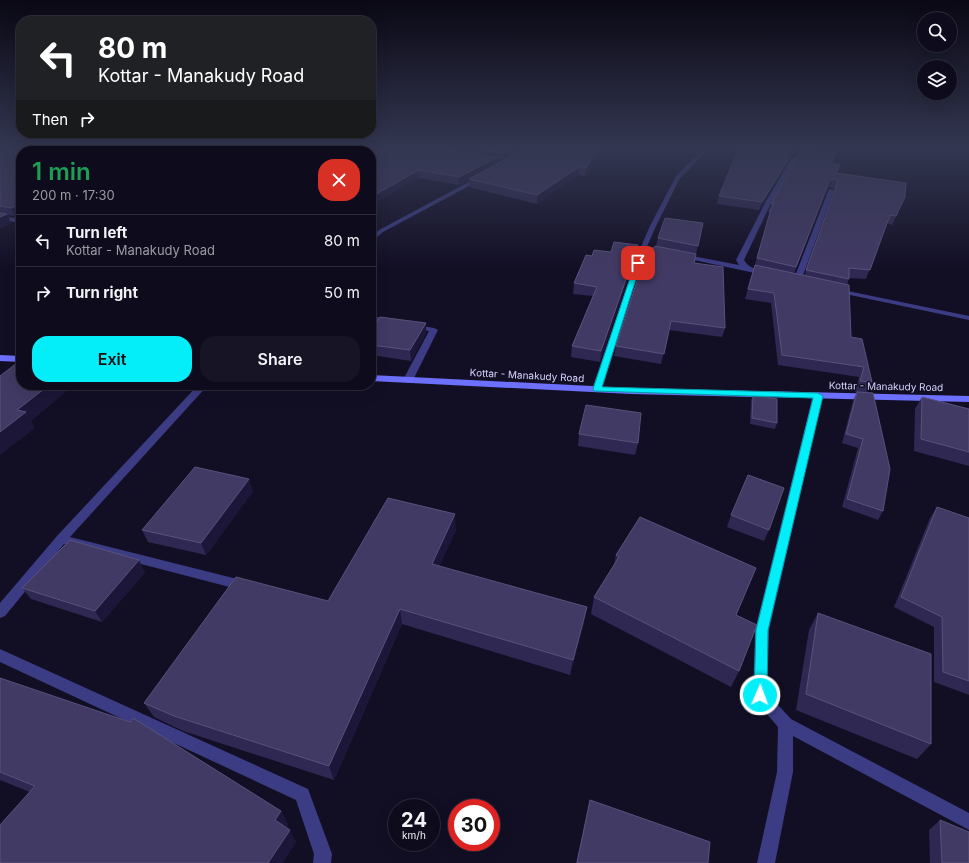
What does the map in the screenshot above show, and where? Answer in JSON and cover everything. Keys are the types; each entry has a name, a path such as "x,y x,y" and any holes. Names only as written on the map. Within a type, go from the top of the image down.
{"main road":[{"path":"0,358 16,359"},
{"name":"Kottar - Manakudy Road","path":"376,378 597,389 969,399"}],"street":[{"path":"376,236 381,231 463,187"},
{"path":"597,389 647,250 674,187"},
{"path":"749,269 741,263 741,257 777,187"},
{"path":"797,281 831,190"},
{"path":"0,218 16,220"},
{"path":"376,230 381,231"},
{"path":"673,255 749,269 776,277"},
{"path":"827,288 969,318"},
{"path":"376,319 434,330 408,380"},
{"path":"0,612 60,539 198,390"},
{"path":"818,396 762,630 760,695 786,724 969,822"},
{"path":"60,539 254,589"},
{"path":"0,655 302,795 316,838 323,854 322,863"},
{"path":"766,863 785,772 786,724"}],"building":[{"path":"0,187 16,187 16,206 11,208 0,206"},
{"path":"376,187 388,187 376,194"},
{"path":"504,187 549,187 537,195"},
{"path":"723,187 771,187 762,202 719,196"},
{"path":"780,187 827,187 796,267 757,258 771,209 774,204 771,204"},
{"path":"836,187 906,187 905,197 896,216 890,215 870,270 849,268 849,279 806,270"},
{"path":"0,213 7,214 0,217"},
{"path":"665,218 703,223 698,246 658,238"},
{"path":"614,242 638,245 601,351 572,346 597,287 574,283 586,255 592,256 594,250 611,252"},
{"path":"655,246 696,254 694,263 723,267 725,328 671,321 664,354 616,346 648,247 654,248"},
{"path":"755,265 849,285 851,337 862,339 872,382 860,381 864,367 782,355 774,293 748,289"},
{"path":"380,317 426,323 410,350 376,346 376,323"},
{"path":"16,364 16,390 43,390 17,410 26,412 0,432 0,376"},
{"path":"857,392 873,393 890,469 883,511 847,499 863,439 846,434"},
{"path":"753,395 777,399 777,423 752,418"},
{"path":"922,397 969,409 969,452 921,439"},
{"path":"586,405 641,413 638,443 579,434"},
{"path":"195,467 249,479 201,543 142,530"},
{"path":"748,475 784,488 769,530 731,515"},
{"path":"388,498 455,514 432,564 587,607 573,660 400,609 329,766 174,716 144,703 236,577 328,601"},
{"path":"937,507 969,518 969,681 943,672 942,617 901,597"},
{"path":"640,517 756,568 736,615 757,625 739,671 594,597 619,557 616,555"},
{"path":"70,540 139,560 95,611 22,588"},
{"path":"818,613 931,654 931,744 806,694"},
{"path":"0,678 130,722 133,718 281,811 275,820 290,830 268,863 0,863 0,825 35,786 0,772"},
{"path":"590,800 710,842 708,863 577,863"},
{"path":"940,820 969,832 969,863 942,863"}],"route":[{"path":"638,263 597,389 818,396 762,630 760,695"}]}
